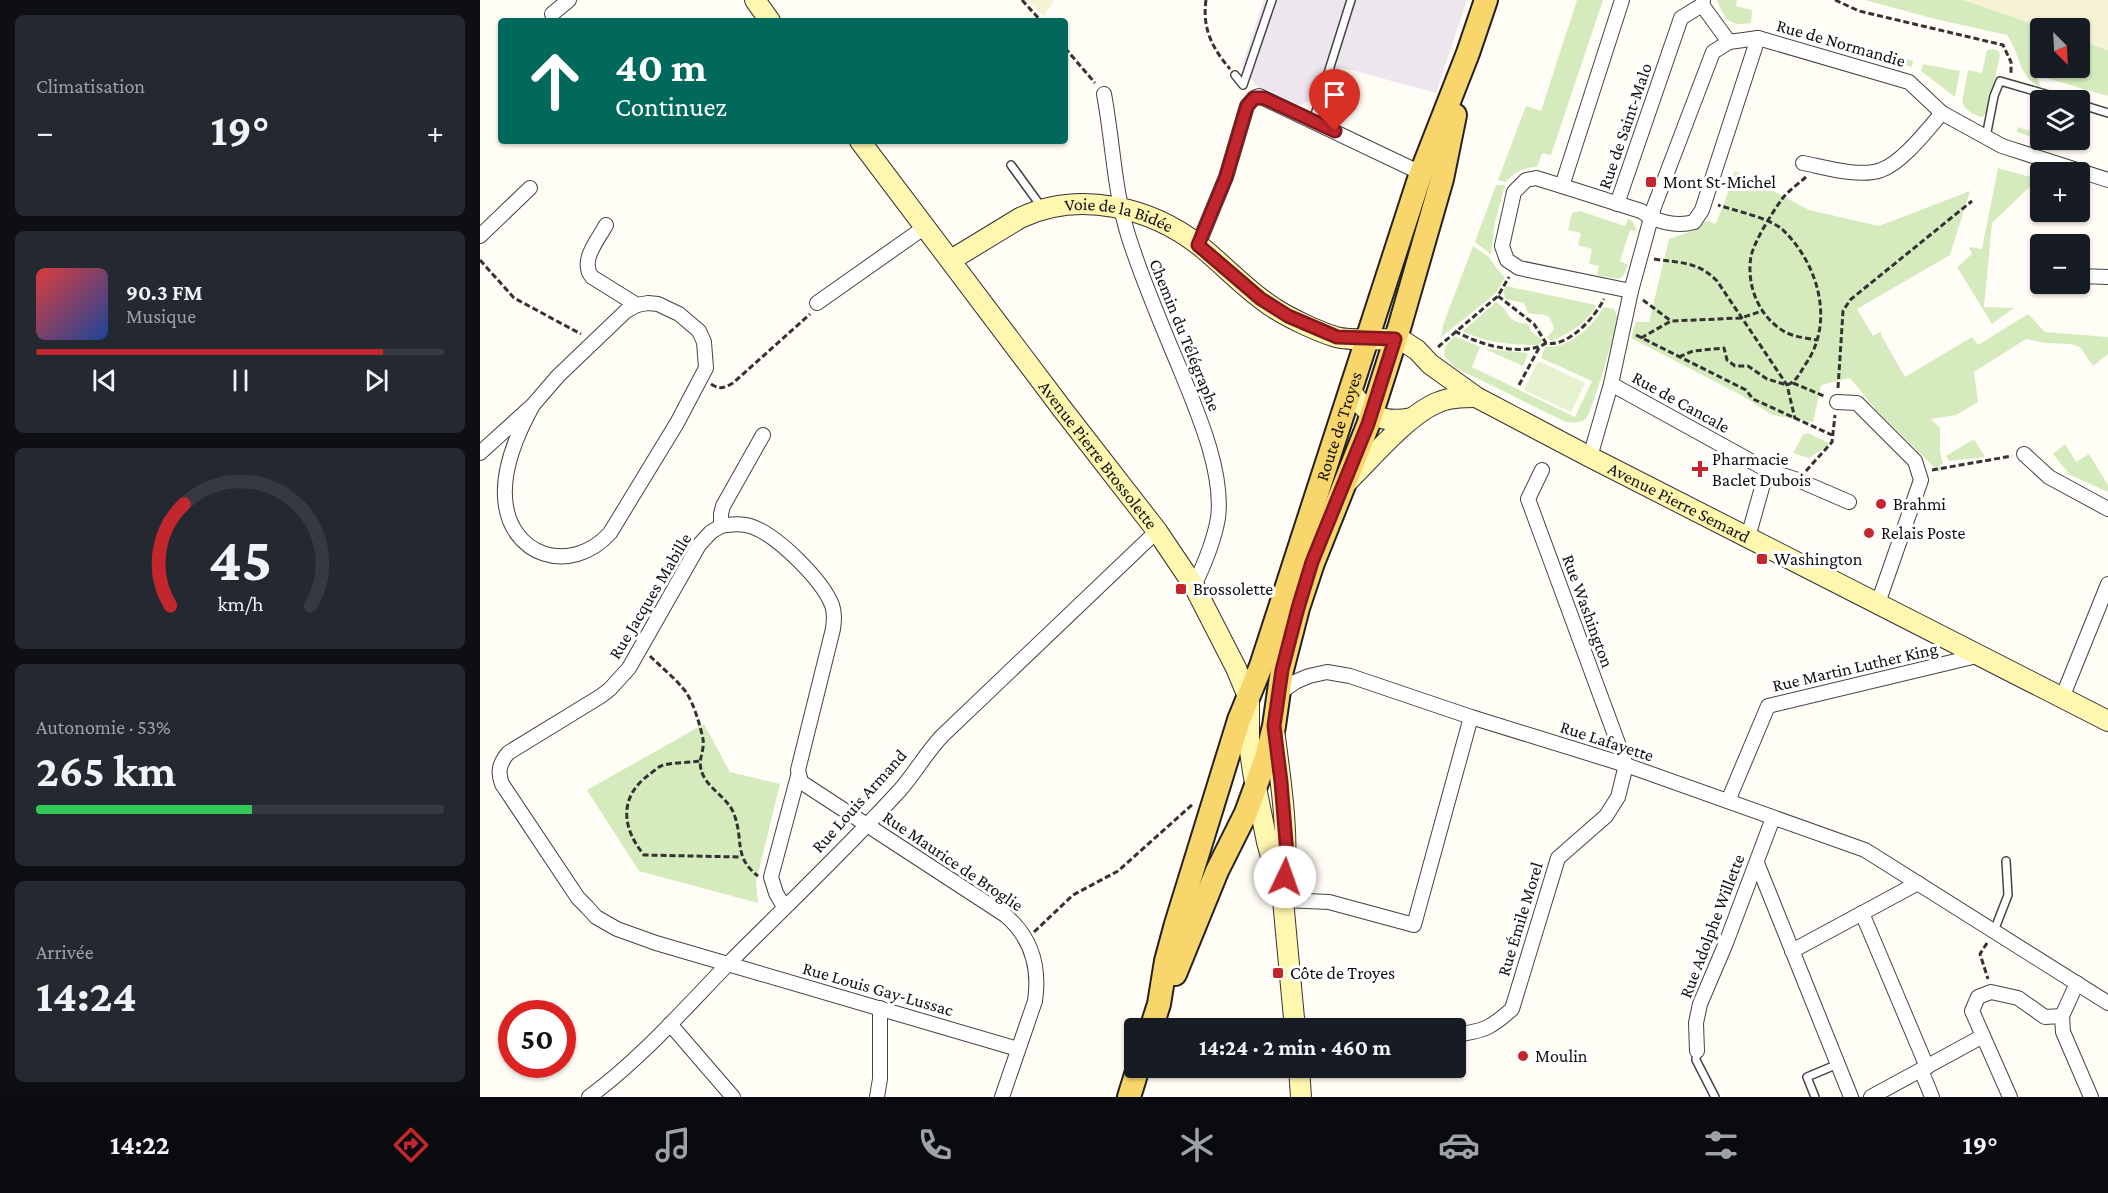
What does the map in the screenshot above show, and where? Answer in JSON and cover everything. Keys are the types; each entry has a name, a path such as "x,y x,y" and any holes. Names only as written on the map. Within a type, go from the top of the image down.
{"main road":[{"path":"755,0 768,18"},
{"name":"Route de Troyes","path":"1159,1004 1171,942 1239,720 1249,699 1421,172 1468,53 1486,0"},
{"name":"Route de Troyes","path":"1159,1004 1171,984 1198,914 1256,788 1266,758 1298,608 1312,562 1371,414 1395,339 1442,179 1468,53"},
{"name":"Avenue Pierre Brossolette","path":"862,144 1063,410 1158,531 1194,586 1236,668 1249,699"},
{"name":"Voie de la Bidée","path":"951,260 1020,218 1044,210 1089,204 1119,207 1163,222 1198,245 1274,308 1337,337 1367,338"},
{"path":"1337,337 1360,405 1371,414 1387,420 1418,413 1441,401 1476,397"},
{"name":"Avenue Pierre Semard","path":"1367,338 1403,341 1476,397 2108,721"},
{"path":"1345,484 1431,398 1433,376 1428,362"},
{"path":"1249,699 1249,744 1256,788 1283,900 1294,1018"},
{"path":"1274,726 1287,854 1283,900"},
{"path":"1233,838 1249,837 1268,842"},
{"path":"1155,1018 1159,1004"},
{"path":"1128,1097 1135,1078"},
{"path":"1300,1078 1301,1097"}],"street":[{"path":"552,14 569,0"},
{"path":"1562,186 1622,0"},
{"path":"1590,457 1611,384 1631,291 1654,207 1713,52 1729,42 1702,3"},
{"name":"Rue de Saint-Malo","path":"1515,265 1507,260 1502,246 1514,192 1526,180 1536,178 1617,204 1681,18 1702,3"},
{"path":"1617,204 1641,211 1652,219 1670,221 1681,226 1694,222 1702,210 1758,38"},
{"name":"Rue de Normandie","path":"1729,42 1758,38 1909,82 1942,113 2002,146 2108,180"},
{"name":"Chemin du Télégraphe","path":"1104,94 1119,207 1140,272 1211,452 1218,517 1208,556 1194,586"},
{"path":"1198,245 1226,177 1247,106 1254,98 1264,98 1421,172"},
{"path":"1803,163 1859,173 1882,170 1910,150 1942,113"},
{"path":"480,236 530,188"},
{"path":"606,225 587,259 588,272 592,277 637,305"},
{"path":"817,303 925,227"},
{"path":"1515,265 1519,268 1631,291"},
{"path":"2090,276 2108,277"},
{"path":"480,453 533,405 558,376 619,317 637,305 658,304 679,314 699,332 704,342 706,368 702,379 610,533 588,551 576,555 559,556 531,549 520,539 507,514 506,478 512,450 533,405"},
{"name":"Rue de Cancale","path":"1611,384 1767,470 1849,501"},
{"path":"1837,402 1857,403 1915,461 1921,480 1878,603"},
{"path":"763,435 723,506 721,526 731,524 752,526 778,542 813,578 831,604 834,618 798,776 773,869 772,884 784,907"},
{"path":"2025,454 2049,477 2108,509"},
{"name":"Rue Washington","path":"1542,470 1528,499 1626,765"},
{"path":"1748,537 1767,470"},
{"name":"Rue Jacques Mabille","path":"721,526 711,532 699,545 629,668 610,689 508,753 502,760 499,776 502,784 578,898 596,917 629,934 728,964"},
{"name":"Rue Louis Armand","path":"589,1097 625,1068 670,1024 867,824 906,782 928,750 942,736 1158,531"},
{"path":"2062,698 2108,584"},
{"name":"Rue Martin Luther King","path":"1728,801 1768,706 1982,655"},
{"name":"Rue Lafayette","path":"1278,694 1296,681 1309,676 1327,672 1350,676 1471,717 1626,765 1864,850 2108,1004"},
{"path":"1283,900 1329,902 1414,925 1471,717"},
{"name":"Rue Émile Morel","path":"1466,1034 1481,1032 1512,1009 1558,858 1606,816 1618,798 1626,765"},
{"name":"Rue Maurice de Broglie","path":"798,776 807,787 1005,915 1015,923 1026,939 1036,966 1037,989 1002,1097"},
{"name":"Rue Adolphe Willette","path":"1697,1051 1696,1023 1700,1004 1726,943 1773,818"},
{"path":"1756,863 1851,1097"},
{"path":"1792,951 1918,883"},
{"path":"1862,913 1924,1068 1932,1097"},
{"name":"Rue Louis Gay-Lussac","path":"728,964 1018,1049"},
{"path":"2077,983 2062,1016 2063,1032 2091,1097"},
{"path":"2010,1097 1972,1011 1978,997 1992,992 2018,998 2045,1017 2062,1016"},
{"path":"877,1097 880,1079 880,1008"},
{"path":"670,1024 733,1097"},
{"path":"1871,1097 1983,1036"}],"lane":[{"path":"1243,85 1272,0"},
{"path":"1313,121 1351,0"},
{"path":"1234,75 1254,98"},
{"path":"1986,137 1994,96 2000,81 2031,90"},
{"path":"2090,107 2108,113"},
{"path":"1011,165 1044,210"},
{"path":"1994,931 2008,895 2006,861"},
{"path":"1697,1051 1696,1060 1715,1097"},
{"path":"1815,1097 1807,1077 1838,1064"}],"path":[{"path":"1022,0 1038,18"},
{"path":"1206,0 1205,21 1210,41 1234,75"},
{"path":"1834,0 1859,11 2003,45 2011,62 2010,84"},
{"path":"1068,52 1104,94"},
{"path":"1818,165 1782,198 1756,243 1751,256 1750,274 1756,300 1773,324 1788,333 1818,340"},
{"path":"1678,357 1693,351 1724,348 1727,360 1735,366 1748,366 1767,379 1787,385 1793,383 1813,354 1821,330 1821,304 1817,283 1802,253 1782,229 1705,201"},
{"path":"1798,480 1832,442 1843,311 1850,300 1972,201"},
{"path":"1640,257 1692,265 1707,270 1717,280 1787,385 1795,418"},
{"path":"480,260 514,298 594,341"},
{"path":"1428,362 1455,331 1498,296 1515,265"},
{"path":"1498,296 1534,324 1546,343 1552,345 1568,339 1585,324 1599,309 1610,286"},
{"path":"1631,291 1671,321"},
{"path":"702,379 717,388 724,389 808,317 817,303"},
{"path":"1641,338 1671,321 1741,318 1762,311"},
{"path":"1624,329 1746,390 1753,399 1833,436"},
{"path":"1455,331 1487,345 1529,350 1539,348 1546,343"},
{"path":"1520,385 1539,348"},
{"path":"1793,383 1837,402"},
{"path":"1919,472 2025,454"},
{"path":"641,647 686,693 695,713 703,742 699,761 704,777 733,812 739,829 741,857 749,869 772,884"},
{"path":"699,761 661,766 638,782 627,802 627,816 634,842 644,855 741,857"},
{"path":"1026,939 1073,895 1118,871 1194,803 1214,802"},
{"path":"1992,992 1980,954 1994,931"}],"shaded area":[{"path":"1026,0 1054,0 1044,16"},
{"path":"1264,0 1467,0 1436,93 1340,67 1329,98 1315,99 1296,106 1257,87 1242,66"},
{"path":"1963,0 2108,0 2108,50 2090,44 2090,18 2030,18 2030,23"}],"green space":[{"path":"1577,0 1603,0 1551,155 1542,153 1537,167 1520,171 1506,182 1498,180 1526,106 1541,111"},
{"path":"1717,0 1737,0 1736,6 1752,10 1751,23 1738,24 1729,20 1722,12"},
{"path":"1865,0 1963,0 2030,23 2030,78 2037,78 2041,88 2033,83 2023,71 2007,35"},
{"path":"2090,44 2108,50 2108,96 2046,78 2090,78"},
{"path":"1876,50 1913,61 1912,67 1875,55"},
{"path":"1987,50 1999,51 2000,56 1987,111 1983,117 1965,108 1962,102 1968,70 1982,73"},
{"path":"1923,64 1960,71 1955,97 1921,71"},
{"path":"2018,127 2030,131 2030,137 2017,132"},
{"path":"1998,168 2030,177 2030,187 1992,223 1984,307 2014,308 1992,324 1957,267 1972,254 1969,247 1982,249"},
{"path":"1735,171 1809,210 1879,226 1970,191 1950,255 1857,309 1873,336 1880,332 1882,334 1905,377 1972,337 1978,345 2028,314 2045,332 2108,337 2108,354 2093,366 2080,347 2026,339 1974,372 1978,402 1956,415 1931,419 1940,428 1940,451 1943,464 1940,465 1940,473 1877,411 1850,378 1821,385 1813,422 1772,415 1741,395 1631,338 1636,322 1649,322 1669,239 1698,229 1704,222 1715,224"},
{"path":"1496,185 1505,185 1495,222 1491,254 1475,242"},
{"path":"1580,211 1625,226 1628,219 1633,222 1636,231 1630,230 1620,261 1628,265 1624,275 1619,279 1597,275 1599,266 1589,264 1592,249 1578,245 1581,233 1568,230 1572,213"},
{"path":"1473,246 1490,258 1505,278 1495,294 1441,337 1443,325"},
{"path":"1506,286 1596,305 1583,322 1552,341 1547,338 1554,329 1548,316 1528,313 1524,303 1506,299 1503,292"},
{"path":"1496,302 1512,319 1528,324 1531,331 1542,340 1539,345 1500,342 1463,331"},
{"path":"1604,307 1614,309 1617,317 1616,325 1590,411 1587,417 1580,422 1566,422 1456,368 1444,356 1445,347 1454,336 1480,347 1472,367 1575,417 1592,381 1541,358 1545,347 1563,344 1579,335"},
{"path":"1485,349 1528,353 1523,366"},
{"path":"1538,361 1585,383 1571,412 1524,390"},
{"path":"1808,433 1830,444 1809,458 1793,453 1803,435"},
{"path":"1974,439 1985,457 1949,461 1946,456"},
{"path":"2065,444 2076,462 2089,454 2108,485 2108,492 2070,475 2053,454"},
{"path":"704,724 730,772 780,784 756,882 758,903 639,871 587,790"}],"place":[{"name":"Mont St-Michel","path":"1651,182"},
{"name":"Pharmacie Baclet Dubois","path":"1700,469"},
{"name":"Brahmi","path":"1881,504"},
{"name":"Relais Poste","path":"1869,533"},
{"name":"Washington","path":"1762,559"},
{"name":"Brossolette","path":"1181,589"},
{"name":"Côte de Troyes","path":"1278,973"},
{"name":"Moulin","path":"1523,1056"}],"route":[{"path":"1285,877 1287,854 1274,726 1282,670 1312,562 1368,424 1395,339 1337,337 1288,316 1261,299 1198,245 1226,177 1247,106 1254,98 1259,96 1264,98 1335,131"}]}
